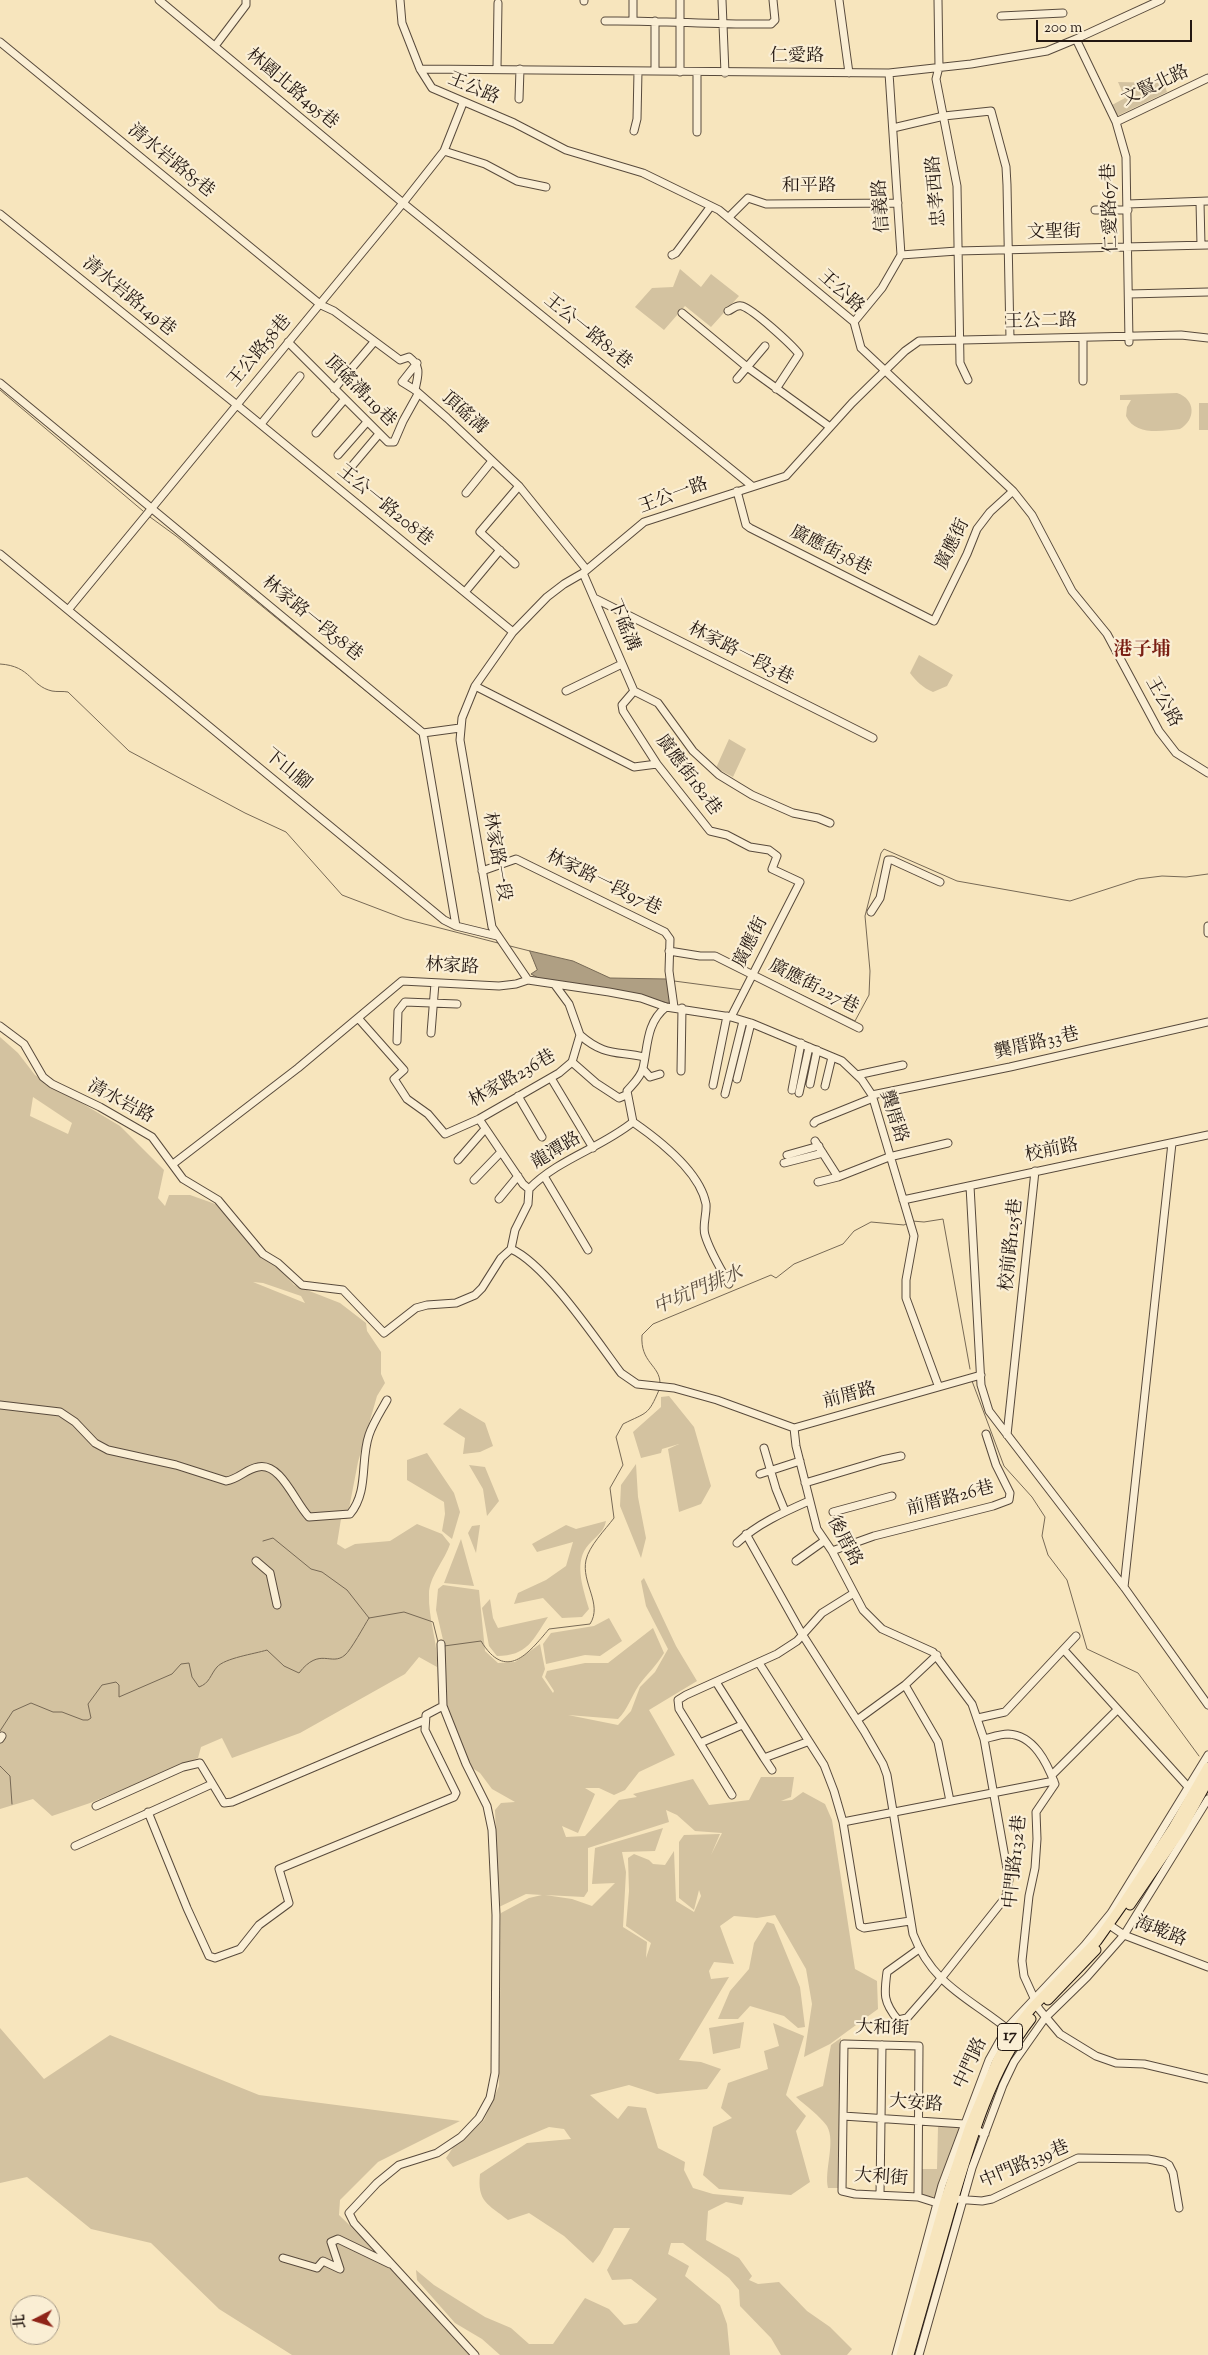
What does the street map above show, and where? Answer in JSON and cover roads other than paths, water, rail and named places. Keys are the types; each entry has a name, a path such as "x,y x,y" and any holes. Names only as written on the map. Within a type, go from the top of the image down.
{"main road":[{"name":"中門路","path":"901,2355 950,2201 970,2126 1009,2031 1037,2003 1072,1978 1174,1828 1191,1790 1208,1767"},
{"name":"中門路","path":"1108,1925 1181,1830 1208,1781"},
{"name":"中門路","path":"970,2126 1037,2003"},
{"name":"中門路","path":"909,2355 921,2330 916,2305"}],"street":[{"name":"林園北路495巷","path":"159,0 403,203"},
{"path":"215,46 246,4 246,0"},
{"name":"王公路","path":"400,0 402,23 420,69 432,88 514,123 566,150 643,173 711,206 729,217 854,322 862,348 1013,492 1032,515 1072,591 1107,634 1166,742 1187,762 1208,773"},
{"path":"633,0 633,20"},
{"path":"680,0 680,72"},
{"path":"722,0 725,25 725,73"},
{"path":"605,21 680,21 725,25 774,22 773,0"},
{"path":"839,0 849,73"},
{"name":"忠孝西路","path":"938,0 940,67 936,79 956,178 960,363 968,380"},
{"name":"仁愛路","path":"420,69 497,68 725,73 889,73 971,64 1047,51 1076,40 1161,0"},
{"path":"497,68 498,3"},
{"path":"1001,16 1063,12"},
{"path":"655,21 655,71"},
{"name":"仁愛路67巷","path":"1076,40 1116,122 1126,157 1129,339"},
{"name":"清水岩路85巷","path":"0,42 321,305"},
{"path":"519,99 520,69"},
{"path":"634,131 638,119 638,71"},
{"path":"697,72 697,132"},
{"name":"信義路","path":"854,322 882,288 901,255 889,73"},
{"name":"文賢北路","path":"1116,122 1208,78"},
{"name":"王公路58巷","path":"68,610 150,507 321,305 444,151 464,103"},
{"path":"893,128 944,116 991,111 1006,167 1010,339"},
{"path":"444,151 485,164 517,181 546,187"},
{"name":"和平路","path":"729,217 748,198 766,204 898,203"},
{"path":"1095,210 1204,202 1205,245"},
{"name":"王公一路82巷","path":"403,203 752,486"},
{"path":"672,255 676,253 711,206"},
{"name":"清水岩路149巷","path":"0,214 237,405"},
{"name":"文聖街","path":"901,255 957,251 1205,245"},
{"path":"1129,294 1208,292"},
{"path":"321,305 334,311 400,360 409,357 417,363 402,382 416,392"},
{"path":"728,311 737,306 742,306 800,354 776,389"},
{"path":"682,313 747,367 830,427"},
{"name":"王公二路","path":"885,370 905,350 919,341 1129,339 1181,335 1208,338"},
{"path":"1083,338 1083,381"},
{"name":"頂磘溝119巷","path":"288,342 388,442 394,442 416,392"},
{"path":"334,389 374,342"},
{"path":"737,379 764,346"},
{"name":"頂磘溝","path":"417,363 419,368 416,392 519,486 584,571"},
{"name":"王公一路","path":"460,728 475,686 513,632 547,598 584,571 644,522 752,486 775,481 790,472 885,370"},
{"path":"261,424 300,376"},
{"name":"林家路一段58巷","path":"0,383 423,733"},
{"path":"316,433 344,400"},
{"name":"王公一路208巷","path":"237,405 513,632"},
{"path":"338,455 367,422"},
{"path":"352,466 379,434"},
{"path":"466,493 492,460"},
{"path":"515,564 480,532 519,486"},
{"name":"廣應街38巷","path":"737,491 746,525 750,528 934,621"},
{"name":"廣應街","path":"934,621 967,554 977,529 990,512 1013,492"},
{"path":"465,592 500,550"},
{"path":"0,554 68,610"},
{"name":"下磘溝","path":"584,571 634,692"},
{"name":"林家路一段3巷","path":"594,598 873,738"},
{"name":"下山腳","path":"68,610 444,920 456,926 497,936"},
{"path":"566,691 622,664"},
{"path":"475,686 634,767 657,764"},
{"path":"634,692 658,703 693,752 719,775 752,795 785,809 830,823"},
{"name":"廣應街182巷","path":"634,692 622,705 623,711 657,764 710,832 728,835 750,847 769,850 777,856 772,868 800,882"},
{"path":"456,926 423,733 460,728"},
{"name":"林家路一段","path":"460,728 460,740 492,927 528,980"},
{"name":"林家路一段97巷","path":"482,870 516,859 665,932 670,939 671,981 678,1008 680,1071"},
{"path":"871,912 880,898 888,860 892,860 940,882"},
{"name":"廣應街","path":"713,1085 729,1017 800,882"},
{"path":"1208,926 1208,933"},
{"name":"廣應街227巷","path":"669,951 700,956 715,956 859,1028"},
{"name":"林家路","path":"173,1164 298,1068 402,981 499,986 528,980 633,997 666,1007 729,1017 751,1023 786,1037"},
{"path":"431,1033 435,983"},
{"path":"555,985 569,1004 580,1034 589,1042 610,1054 644,1057"},
{"path":"396,1041 398,1011 402,1004 412,1000 457,1004"},
{"path":"572,1062 607,1091 619,1098 626,1096 643,1069 650,1027 658,1014 666,1007"},
{"name":"林家路236巷","path":"358,1018 404,1070 394,1079 407,1099 428,1114 446,1134 479,1119 551,1078 572,1062 580,1034"},
{"path":"724,1094 743,1021"},
{"name":"龔厝路33巷","path":"814,1123 872,1097 1208,1022"},
{"path":"737,1080 751,1023"},
{"name":"清水岩路","path":"0,1026 24,1044 43,1077 52,1084 100,1107 152,1137 183,1180 218,1200 263,1254 278,1263 302,1285 343,1290 384,1333"},
{"name":"龔厝路","path":"786,1037 842,1061 857,1075 872,1097 914,1242 905,1293 938,1385"},
{"path":"801,1043 795,1091 809,1047"},
{"path":"810,1084 817,1050"},
{"path":"825,1086 832,1057"},
{"path":"857,1075 903,1065"},
{"path":"643,1069 650,1077 660,1074"},
{"path":"551,1078 593,1148"},
{"path":"518,1096 542,1137"},
{"path":"626,1096 633,1122 654,1137 693,1177 702,1192 706,1205 704,1234 729,1284"},
{"path":"479,1119 529,1189"},
{"name":"龍潭路","path":"384,1333 416,1308 456,1303 474,1295 482,1288 501,1258 511,1249 515,1230 528,1204 529,1189 544,1176 617,1134 633,1122"},
{"path":"458,1160 485,1129"},
{"name":"校前路","path":"903,1200 1208,1135"},
{"path":"787,1155 817,1143 838,1178"},
{"path":"1124,1588 1172,1143"},
{"path":"818,1182 838,1178 889,1157 948,1144"},
{"path":"474,1180 501,1152"},
{"path":"784,1163 823,1153"},
{"name":"校前路125巷","path":"1007,1434 1036,1171"},
{"path":"499,1199 518,1176"},
{"path":"544,1176 588,1250"},
{"path":"970,1186 980,1375 983,1397 989,1411 1124,1588 1208,1705"},
{"path":"511,1249 519,1252 555,1288 622,1374 637,1384 663,1387 717,1400 794,1428"},
{"name":"前厝路","path":"794,1428 883,1403 938,1385 980,1375"},
{"path":"0,1404 60,1412 75,1422 95,1443 108,1450 182,1466 226,1481 235,1480 257,1466 269,1468 287,1484 301,1509 309,1516 333,1517 350,1514 357,1506 361,1496 368,1436 387,1400"},
{"name":"後厝路","path":"794,1428 809,1501 817,1529 832,1551 863,1610 882,1629 934,1652 937,1656"},
{"name":"前厝路26巷","path":"832,1551 874,1536 993,1506 1009,1500 1010,1493 996,1465 986,1434"},
{"path":"764,1448 785,1511"},
{"path":"805,1483 901,1456"},
{"path":"760,1474 800,1460"},
{"path":"833,1512 892,1496"},
{"path":"737,1543 746,1534 785,1511 809,1501"},
{"path":"746,1534 802,1634 857,1720 887,1775 910,1920 918,1949 941,1979 1009,2031"},
{"path":"796,1561 824,1541"},
{"path":"256,1561 270,1573 277,1605"},
{"path":"732,1795 679,1709 678,1700 686,1694 759,1663 796,1641 822,1612 854,1594"},
{"path":"978,1718 1004,1712 1076,1636"},
{"path":"441,1647 443,1706 466,1764 487,1806 492,1830 496,1915 495,2074 490,2098 480,2118 461,2137 437,2153 399,2165 377,2182 349,2213 354,2223 475,2355"},
{"path":"1064,1650 1191,1790"},
{"path":"857,1720 905,1686 937,1656 964,1692 978,1718 984,1739 1009,1880 1008,1889 1001,1903 941,1979 907,2018 898,2020 887,2006 885,1990 887,1972 918,1949"},
{"path":"759,1663 824,1765 843,1822 860,1926 864,1928 910,1920"},
{"path":"716,1682 772,1770"},
{"path":"905,1686 938,1742 950,1801"},
{"path":"148,1812 186,1908 209,1956 215,1958 240,1949 259,1925 289,1903 279,1869 454,1796 456,1793 424,1730 426,1715 443,1706"},
{"name":"中門路132巷","path":"1117,1710 1053,1778 1055,1784 1036,1812 1035,1868 1029,1896 1022,1961 1024,1976 1045,2018 1060,2034 1102,2058 1122,2064 1144,2064 1170,2069 1208,2079"},
{"path":"96,1806 183,1767 200,1763 224,1803 232,1802 425,1720"},
{"path":"700,1744 742,1725"},
{"path":"843,1822 1053,1778 1043,1758 1032,1743 1009,1734 984,1739"},
{"path":"764,1758 808,1742"},
{"name":"中門路","path":"1191,1790 1208,1755"},
{"path":"75,1846 212,1784"},
{"name":"中門路","path":"919,2355 921,2330 933,2304 950,2201 985,2134 1003,2085 1014,2062 1045,2018 1087,1977 1124,1935 1208,1799"},
{"name":"海墘路","path":"1108,1925 1124,1935 1208,1967"},
{"name":"大和街","path":"843,2116 844,2044 919,2046 917,2121"},
{"path":"880,2194 882,2045"},
{"name":"大安路","path":"843,2116 970,2126 985,2134"},
{"name":"大利街","path":"843,2116 842,2191 918,2197"},
{"path":"917,2121 918,2197"},
{"name":"中門路","path":"896,2355 916,2305 950,2201 970,2126"},
{"name":"中門路339巷","path":"918,2197 950,2201 982,2201 992,2199 1070,2161 1094,2157 1148,2159 1164,2162 1173,2173 1179,2208"},
{"path":"283,2258 317,2268 323,2261 340,2269 331,2242 338,2239 397,2268"},
{"path":"916,2305 933,2304"}],"waterway":[{"path":"0,390 143,511"},
{"path":"150,517 176,536 416,732"},
{"path":"0,664 19,668 39,685 52,691 68,692 129,751 245,813 286,832 342,895 405,919 498,943"},
{"path":"775,982 855,1021 869,995 870,971 865,916 881,853 884,849 957,881 1070,901 1138,879 1208,874"},
{"path":"510,946 530,951"},
{"path":"674,981 742,990"},
{"name":"中坑門排水","path":"912,1221 924,1222 943,1219 970,1369"},
{"name":"中坑門排水","path":"660,1383 657,1372 647,1358 642,1344 642,1335 653,1324 771,1275 776,1278 794,1264 843,1244 854,1231 871,1222 904,1225 908,1223"},
{"name":"中坑門排水","path":"972,1381 1004,1466 1032,1497 1045,1517 1042,1536 1048,1555 1067,1580 1087,1649 1138,1673 1199,1756"},
{"name":"中坑門排水","path":"444,1646 481,1641 490,1653 499,1660 508,1662 525,1655 549,1629 590,1624 594,1609 586,1577 586,1560 594,1544 614,1518 610,1488 623,1465 616,1437 623,1424 642,1415 649,1409 659,1390"},
{"path":"263,1541 273,1538 311,1569 322,1572 347,1590 369,1618"},
{"name":"中坑門排水","path":"0,1731 13,1711 31,1703 53,1712 62,1712 88,1720 91,1718 88,1704 102,1685 116,1682 119,1685 119,1697 172,1674 181,1664 189,1663 192,1677 199,1687 208,1681 217,1667 226,1661 267,1650 284,1666 299,1673 313,1660 335,1659 345,1655 369,1618 404,1612 433,1622 438,1642"},
{"name":"中坑門排水","path":"0,1766 10,1776 12,1804"}],"district":[{"name":"港子埔","path":"1142,652"}]}
